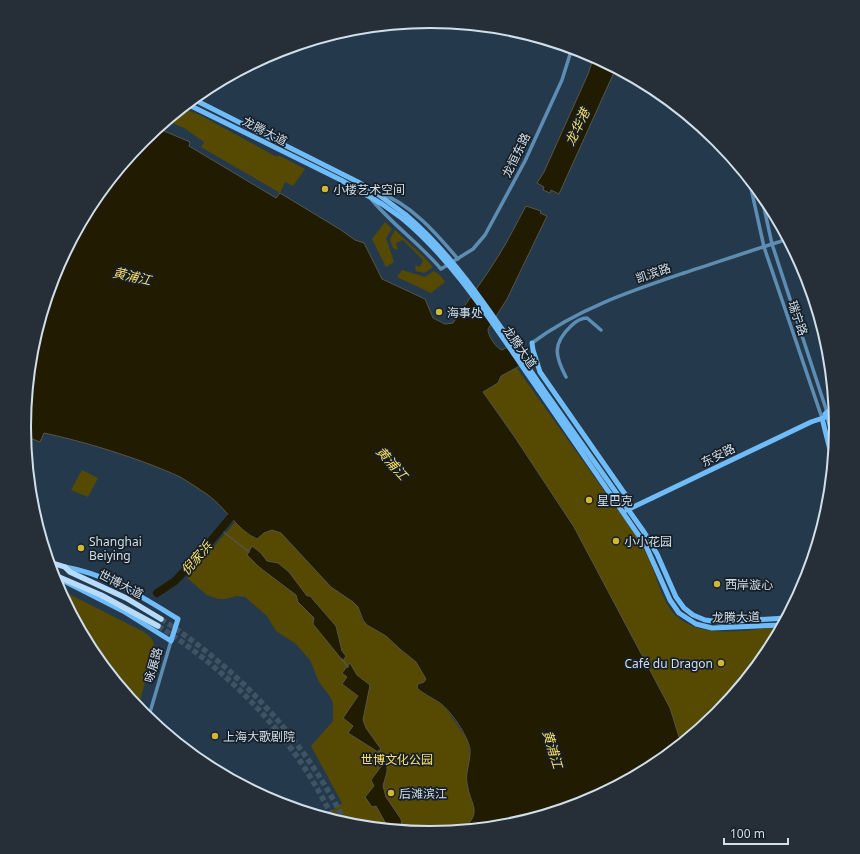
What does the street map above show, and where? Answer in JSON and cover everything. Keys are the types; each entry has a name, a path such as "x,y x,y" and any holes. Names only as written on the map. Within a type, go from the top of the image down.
{"main road":[{"name":"龙腾大道","path":"199,102 344,174 372,190 431,238 458,270 580,445 629,509 658,554 676,597 684,608 693,615 712,622 780,618"},
{"name":"龙腾大道","path":"192,106 341,180 405,217"},
{"path":"532,343 540,372 627,498 629,509"},
{"name":"东安路","path":"623,513 828,414"},
{"name":"瑞宁路","path":"822,418 828,446"},
{"name":"龙腾大道","path":"580,445 652,557 674,607 689,621 703,627 712,628 777,625"},
{"path":"55,564 107,579 148,600 178,619 170,641 123,611 61,580"},
{"name":"世博大道","path":"65,567 70,572 126,598 161,619"},
{"name":"世博大道","path":"60,577 120,604 158,626"}],"street":[{"name":"龙恒东路","path":"369,196 390,221 418,244 442,269 458,259 482,240 508,194 562,80 570,53"},
{"path":"372,190 396,201 410,210 458,259"},
{"name":"瑞宁路","path":"753,192 764,247 822,418"},
{"name":"瑞宁路","path":"764,209 772,244 828,414"},
{"name":"凯滨路","path":"532,343 605,301 783,241"},
{"path":"566,377 558,362 557,352 559,341 564,333 571,326 584,318 587,318 601,330"},
{"name":"咏展路","path":"150,711 170,641"}],"green space":[{"path":"187,110 200,115 275,156 280,156 305,169 293,186 285,182 280,193 201,147 204,142 184,128 172,123"},
{"path":"385,222 392,229 386,238 394,262 386,267 372,239"},
{"path":"395,230 433,267 424,273 416,271 415,265 420,267 423,260 403,240 396,243 398,250 393,248 390,239"},
{"path":"402,270 425,277 434,271 441,276 445,282 431,293 397,277"},
{"path":"516,367 640,541 665,600 674,614 686,623 701,629 716,631 776,627 747,670 730,690 712,709 680,738 670,708 574,527 483,392 498,383 501,376"},
{"path":"82,470 98,478 88,497 71,490"},
{"name":"世博文化公园","path":"235,522 242,527 247,534 257,539 264,533 272,530 281,533 331,587 358,607 362,620 367,625 386,636 416,662 426,679 424,682 418,684 417,688 447,710 468,741 470,758 467,782 475,810 473,819 468,824 430,826 404,825 378,823 330,813 342,803 311,746 333,721 333,703 319,682 310,660 296,644 276,631 267,616 245,597 237,596 218,599 207,595 187,578"},
{"path":"67,593 144,632 152,639 154,649 140,701 113,670 98,649"}],"water":[{"name":"龙华港","path":"592,62 614,73 559,194 551,190 550,193 543,190 544,187 537,183 544,172"},
{"name":"黄浦江","path":"163,131 190,142 189,146 276,198 280,193 355,240 364,243 382,279 425,299 433,318 445,324 453,323 494,264 526,206 541,211 540,213 547,216 507,299 488,329 491,338 500,349 502,350 519,341 531,360 501,376 498,383 483,392 574,527 670,708 680,738 652,759 629,773 583,796 533,812 482,823 468,824 474,813 474,808 467,779 470,749 463,731 454,718 440,703 417,688 418,684 424,682 426,679 416,662 386,636 367,625 363,620 358,607 331,587 281,533 272,530 264,533 257,539 237,525 208,495 180,477 149,464 71,439 44,433 40,442 31,439 34,375 45,324 61,274 84,227 98,205 130,164"},
{"path":"252,546 261,553 267,561 278,563 289,572 307,596 310,596 336,626 342,651 346,656 343,661 313,624 314,618 298,602 296,595 259,567 247,555"},
{"path":"350,663 357,675 370,685 363,720 366,728 381,749 378,752 348,733 353,726 343,718 358,696 342,684 347,677 342,673"},
{"path":"387,755 387,772 383,786 386,797 401,819 402,825 386,824 376,806 372,807 365,797 374,786 371,780 382,765 380,763"}],"waterway":[{"name":"倪家浜","path":"157,593 175,581 231,517"},
{"path":"221,530 249,552"},
{"path":"342,659 348,667"},
{"path":"379,750 384,761"}],"tunnel":[{"path":"161,619 217,660 267,709 290,735 311,764 341,815"},
{"path":"158,626 179,640 219,671 256,707 273,726 304,767 330,813"}],"place":[{"name":"小楼艺术空间","path":"325,189"},
{"name":"海事处","path":"439,312"},
{"name":"星巴克","path":"589,500"},
{"name":"小小花园","path":"616,541"},
{"name":"Shanghai Beiying","path":"81,548"},
{"name":"西岸漩心","path":"717,584"},
{"name":"Café du Dragon","path":"721,663"},
{"name":"上海大歌剧院","path":"215,736"},
{"name":"后滩滨江","path":"391,793"}]}
